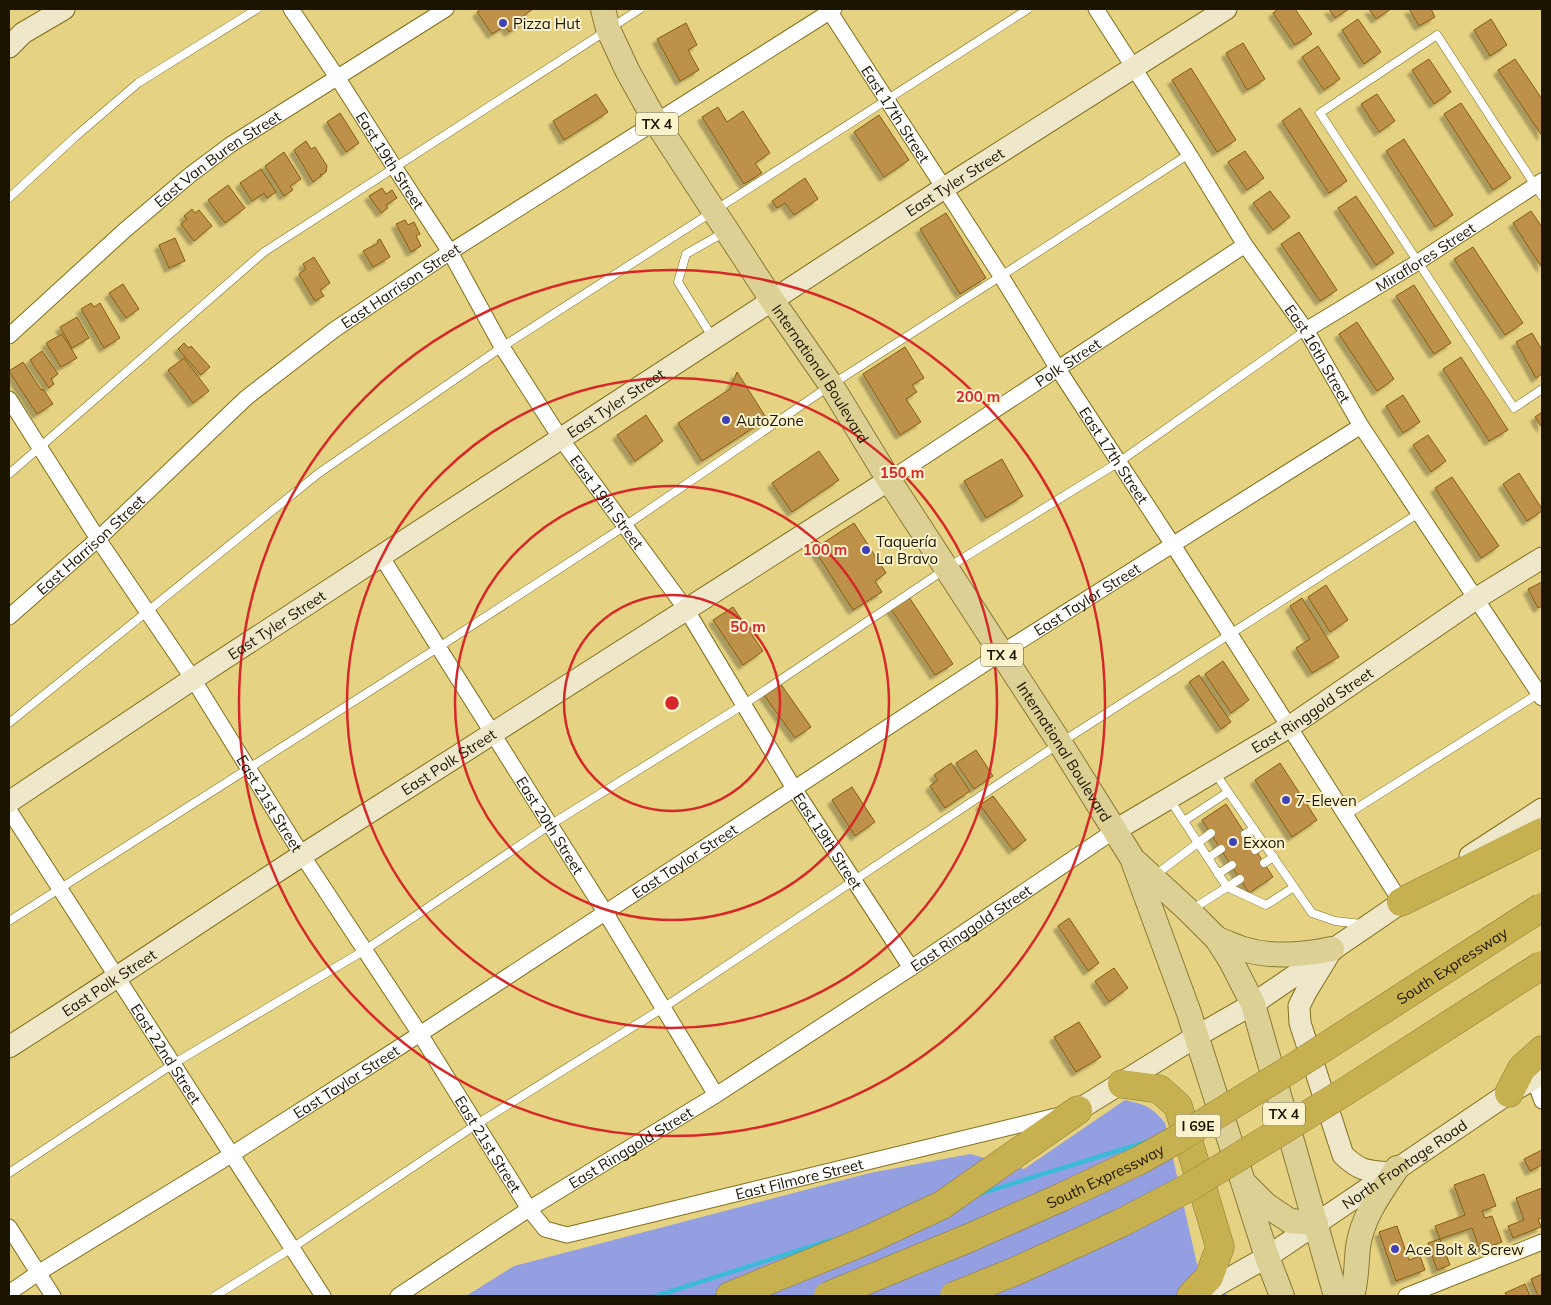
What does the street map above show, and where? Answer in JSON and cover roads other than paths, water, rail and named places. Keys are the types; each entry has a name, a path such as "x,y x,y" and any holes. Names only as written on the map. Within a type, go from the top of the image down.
{"highway":[{"path":"1401,902 1542,832"},
{"name":"South Expressway","path":"828,1296 969,1238 1062,1197 1165,1146 1294,1067 1542,907"},
{"path":"954,1296 1016,1271 1121,1224 1188,1188 1344,1093 1542,965"},
{"path":"1509,1093 1522,1068 1542,1050"},
{"path":"1122,1084 1159,1089 1178,1106 1220,1247 1201,1289"},
{"path":"730,1296 865,1241 942,1205 1078,1110"}],"main road":[{"name":"International Boulevard","path":"606,19 628,72 656,122 772,300 831,385 1060,743 1114,831 1132,858 1217,939 1231,961 1253,1004 1336,1296"},
{"name":"International Boulevard","path":"1132,858 1175,971 1267,1257 1282,1296"},
{"path":"1217,939 1244,950 1277,954 1302,955 1332,949"},
{"path":"1352,1296 1356,1284 1358,1245 1366,1219 1394,1170"},
{"path":"1244,1183 1278,1214 1290,1220 1316,1223"}],"street":[{"path":"9,47 23,33 64,9"},
{"name":"East 19th Street","path":"291,9 450,252 502,347 561,439 686,609 794,790 911,968"},
{"name":"East Van Buren Street","path":"9,336 125,230 190,175 230,145 446,9"},
{"name":"East 16th Street","path":"1096,9 1245,245 1306,330 1361,426 1541,694"},
{"name":"East Tyler Street","path":"9,802 713,338 944,188 1226,9"},
{"name":"East 17th Street","path":"831,10 1001,276 1058,369 1401,902"},
{"name":"East Harrison Street","path":"9,618 98,539 246,398 334,330 450,252 831,10"},
{"name":"Miraflores Street","path":"1306,330 1540,187"},
{"name":"Polk Street","path":"890,480 1245,245"},
{"name":"East 21st Street","path":"9,399 98,539 193,679 302,855 420,1034 529,1209"},
{"name":"East Taylor Street","path":"9,1294 38,1273 420,1034 1001,653 1361,426"},
{"name":"East Polk Street","path":"9,1047 302,855 890,480"},
{"name":"East 20th Street","path":"381,556 605,912 716,1095"},
{"name":"East Ringgold Street","path":"398,1296 529,1209 716,1095 911,968 1114,831 1289,727 1477,598 1542,558"},
{"path":"1078,1110 1197,1036 1253,1004 1401,902 1542,809"},
{"name":"East 22nd Street","path":"9,810 323,1296"},
{"path":"1332,949 1299,1006 1300,1023 1343,1155 1354,1166 1368,1171 1394,1170"},
{"path":"1538,1077 1542,1101"},
{"name":"North Frontage Road","path":"1201,1289 1267,1257 1509,1093 1538,1077"},
{"name":"East Filmore Street","path":"529,1209 545,1228 567,1234 1078,1110"},
{"path":"9,1227 53,1296"},
{"path":"1406,1296 1427,1292 1542,1242"}],"lane":[{"path":"9,198 74,137 138,83 257,9"},
{"path":"9,474 264,252 395,168 606,19 640,9"},
{"path":"9,723 318,473 502,347 1028,9"},
{"path":"1540,187 1437,35 1320,113 1514,408 1542,389"},
{"path":"9,920 439,647 625,526 831,385 1189,154"},
{"path":"713,338 678,282 686,254 727,231"},
{"path":"9,1173 173,1064 365,950 550,825 743,705 947,568 1119,462 1306,330"},
{"path":"215,1296 292,1248 477,1124 663,1008 1060,743 1419,513"},
{"path":"1346,815 1541,694"},
{"path":"1214,771 1312,913 1335,921 1368,925"},
{"path":"1184,821 1228,792"},
{"path":"1169,799 1227,887 1266,905 1294,887"},
{"path":"1234,818 1242,812"},
{"path":"1245,834 1254,829"},
{"path":"1152,877 1211,833"},
{"path":"1255,850 1264,844"},
{"path":"1208,858 1221,849"},
{"path":"1264,863 1274,857"},
{"path":"1218,874 1232,865"},
{"path":"1190,912 1240,879"}],"waterway":[{"path":"979,1194 1146,1142"},
{"path":"656,1296 831,1240"}],"place":[{"name":"Pizza Hut","path":"503,23"},
{"name":"AutoZone","path":"726,420"},
{"name":"Taquería La Bravo","path":"866,550"},
{"name":"7-Eleven","path":"1286,800"},
{"name":"Exxon","path":"1233,842"},
{"name":"Ace Bolt & Screw","path":"1395,1249"}]}
